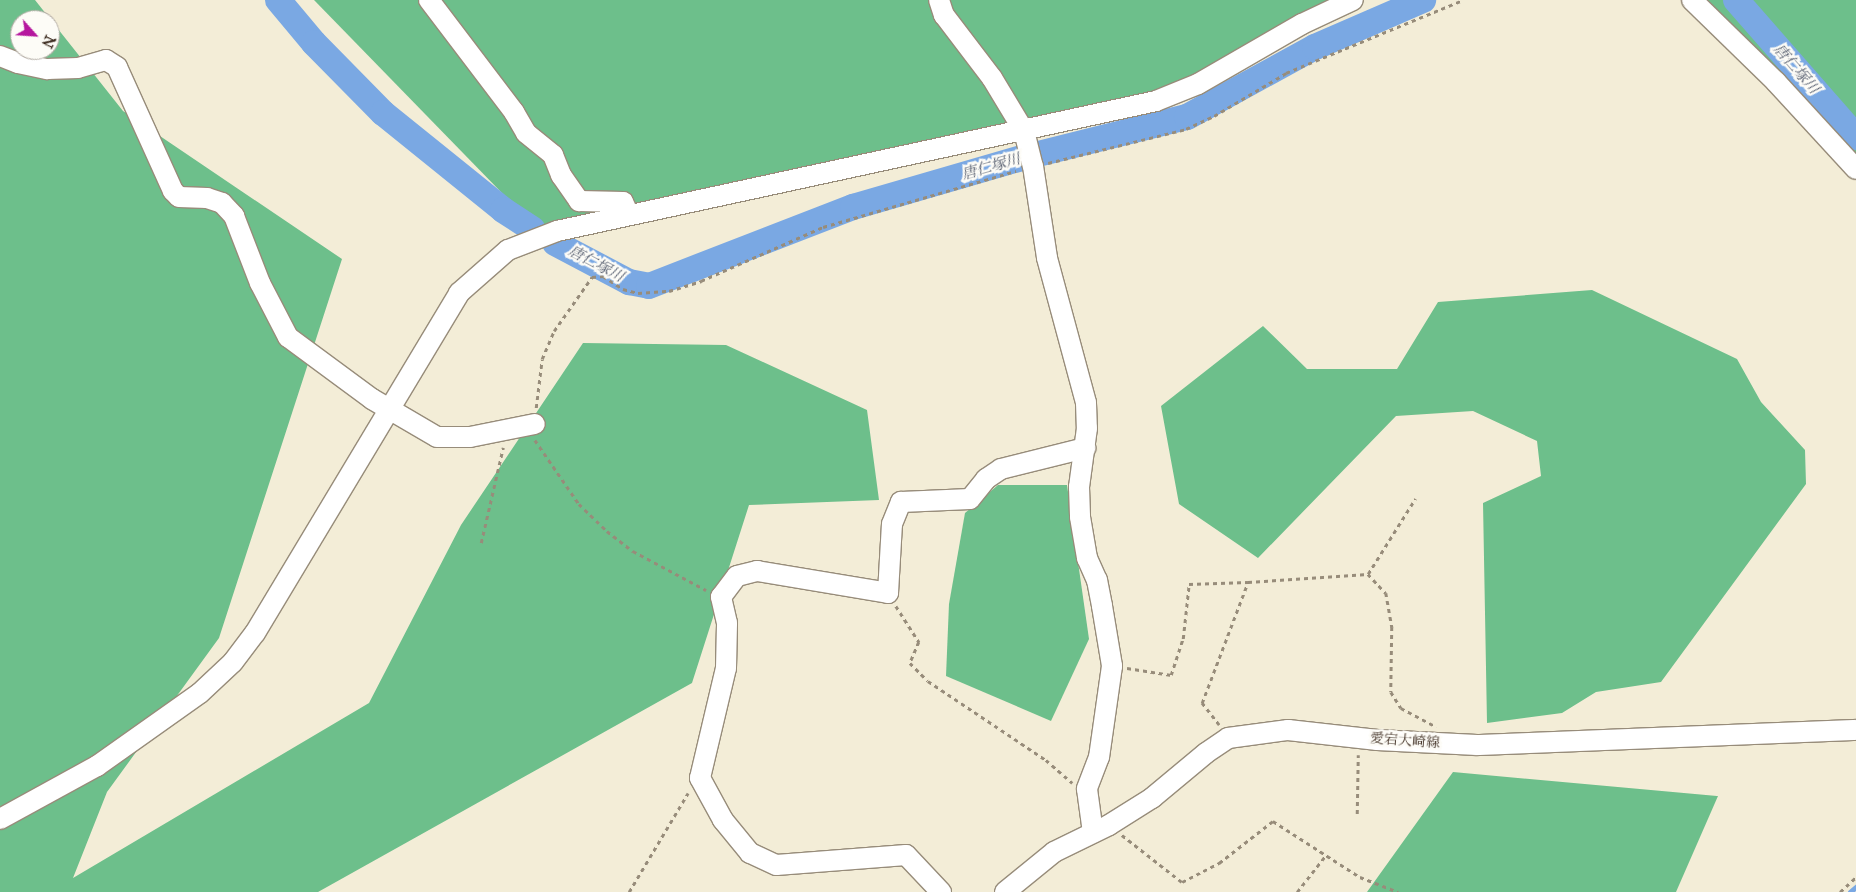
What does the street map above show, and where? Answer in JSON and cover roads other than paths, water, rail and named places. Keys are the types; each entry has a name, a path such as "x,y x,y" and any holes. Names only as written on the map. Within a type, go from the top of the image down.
{"street":[{"path":"428,0 514,112 526,133 553,155 561,175 579,201 623,202 629,216"},
{"path":"939,0 944,15 992,78 1024,131 1033,166 1047,258 1086,403 1084,448 1079,487 1080,517 1086,558 1097,580 1112,666 1099,757 1087,789 1101,829"},
{"path":"0,819 96,766 200,693 233,662 255,633 459,293 508,250 558,231 1024,131 1175,94 1353,0"},
{"path":"1692,0 1776,82 1856,169"},
{"path":"0,56 18,64 47,69 78,68 106,60 118,67 168,183 179,196 217,200 234,216 260,283 288,337 390,410 437,437 470,437 534,424"},
{"path":"941,892 906,855 776,865 750,853 723,820 700,778 726,668 727,623 720,597 737,576 757,571 888,593 892,524 901,502 970,499 986,480 1001,469 1084,448"},
{"name":"愛宕大崎線","path":"1005,892 1054,852 1101,829 1152,798 1206,753 1228,738 1288,730 1434,744 1856,730"}],"waterway":[{"name":"唐仁塚川","path":"278,0 314,43 383,113 503,210 532,229"},
{"name":"唐仁塚川","path":"555,243 629,282 649,286 853,207 1022,158 1187,117 1315,47 1423,0"},
{"name":"唐仁塚川","path":"1736,0 1856,137"},
{"path":"1850,892 1856,887"}]}
